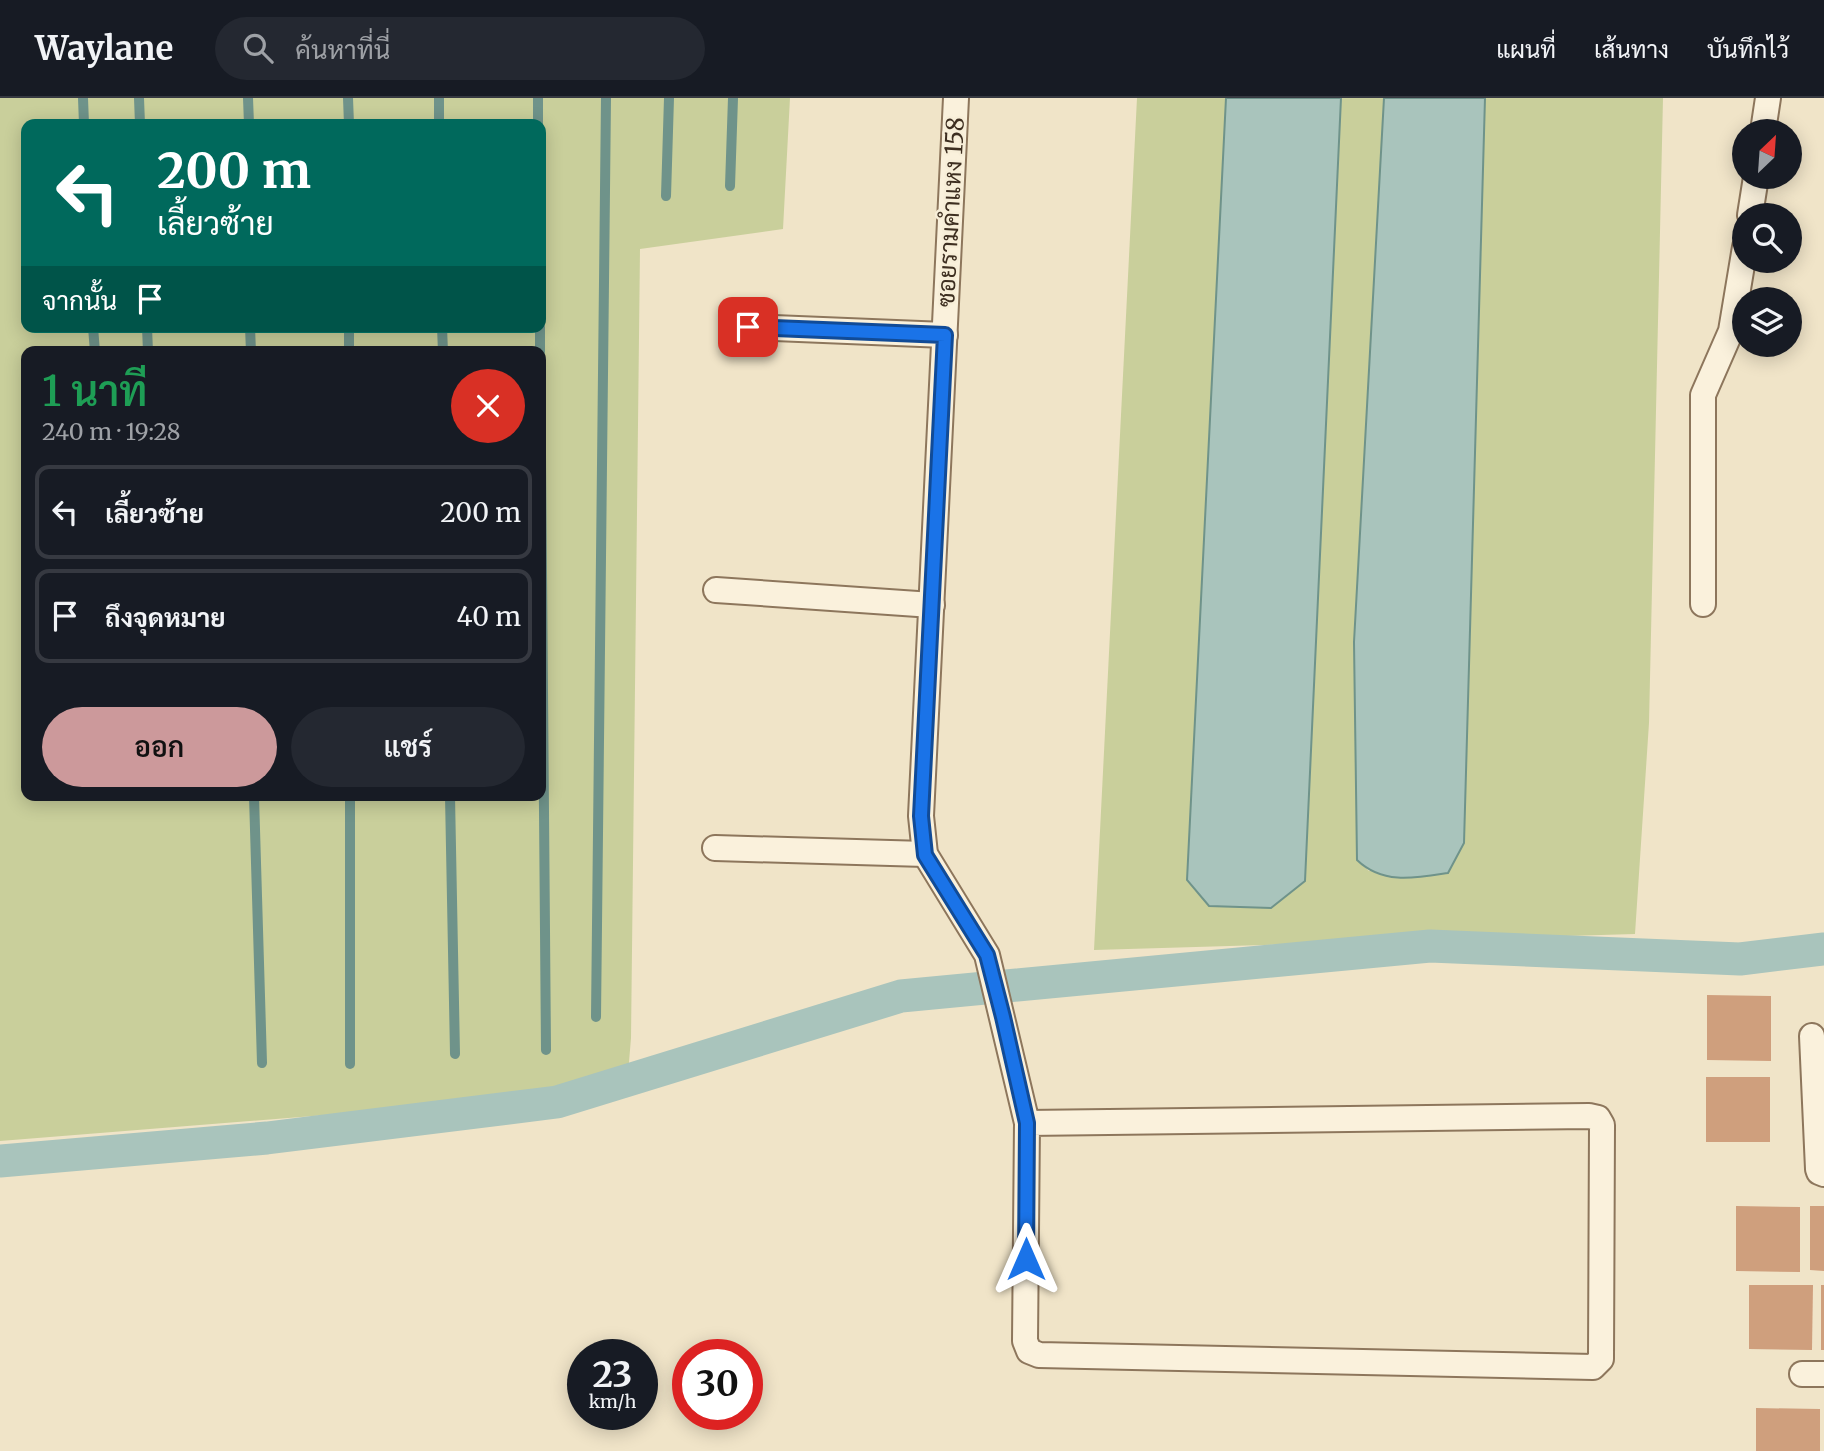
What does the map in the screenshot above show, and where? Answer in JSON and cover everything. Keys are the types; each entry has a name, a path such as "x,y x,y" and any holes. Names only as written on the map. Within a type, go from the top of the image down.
{"street":[{"name":"ซอยรามคำแหง 158","path":"956,98 921,816 925,855 987,955 1027,1123 1025,1341 1029,1351 1039,1355 1593,1367 1601,1359 1602,1125 1598,1118 1027,1123"},
{"path":"1765,119 1768,98"},
{"path":"1703,604 1703,395 1731,331 1741,273"},
{"path":"748,327 945,335"},
{"path":"716,590 932,605"},
{"path":"716,848 925,855"},
{"path":"1812,1036 1818,1168 1819,1172 1824,1174"}],"green space":[{"path":"0,98 790,98 783,229 640,249 631,1038 628,1074 488,1102 0,1141"},
{"path":"1137,98 1226,98 1187,879 1209,906 1271,908 1305,880 1341,98 1384,98 1354,642 1357,860 1369,871 1464,843 1485,98 1663,98 1649,723 1635,934 1094,950"}],"water":[{"path":"1226,98 1341,98 1305,881 1271,908 1209,906 1187,880"},
{"path":"1384,98 1485,98 1464,843 1448,873 1412,878 1378,873 1357,860 1354,642"}],"building":[{"path":"1707,995 1771,996 1771,1061 1707,1060"},
{"path":"1706,1077 1770,1077 1770,1142 1706,1142"},
{"path":"1736,1206 1800,1207 1800,1272 1736,1271"},
{"path":"1810,1206 1824,1206 1824,1271 1810,1270"},
{"path":"1749,1285 1813,1285 1812,1350 1749,1349"},
{"path":"1821,1285 1824,1285 1824,1350 1821,1350"},
{"path":"1756,1408 1820,1409 1820,1451 1756,1451"}],"waterway":[{"path":"83,98 84,119"},
{"path":"139,98 140,119"},
{"path":"248,98 249,119"},
{"path":"348,98 349,119"},
{"path":"439,98 439,119"},
{"path":"538,98 538,119"},
{"path":"596,1017 606,98"},
{"path":"666,196 669,98"},
{"path":"730,186 733,98"},
{"path":"93,333 95,346"},
{"path":"147,333 148,346"},
{"path":"250,333 251,346"},
{"path":"349,333 349,346"},
{"path":"442,333 443,346"},
{"path":"540,333 540,346"},
{"path":"254,801 262,1063"},
{"path":"350,801 350,1064"},
{"path":"450,801 455,1054"},
{"path":"544,801 546,1050"},
{"path":"0,1161 267,1138 557,1102 901,996 1430,946 1740,959 1824,949"}],"route":[{"path":"748,327 945,335 921,816 925,855 987,955 1003,1017 1027,1123 1026,1259"}]}
